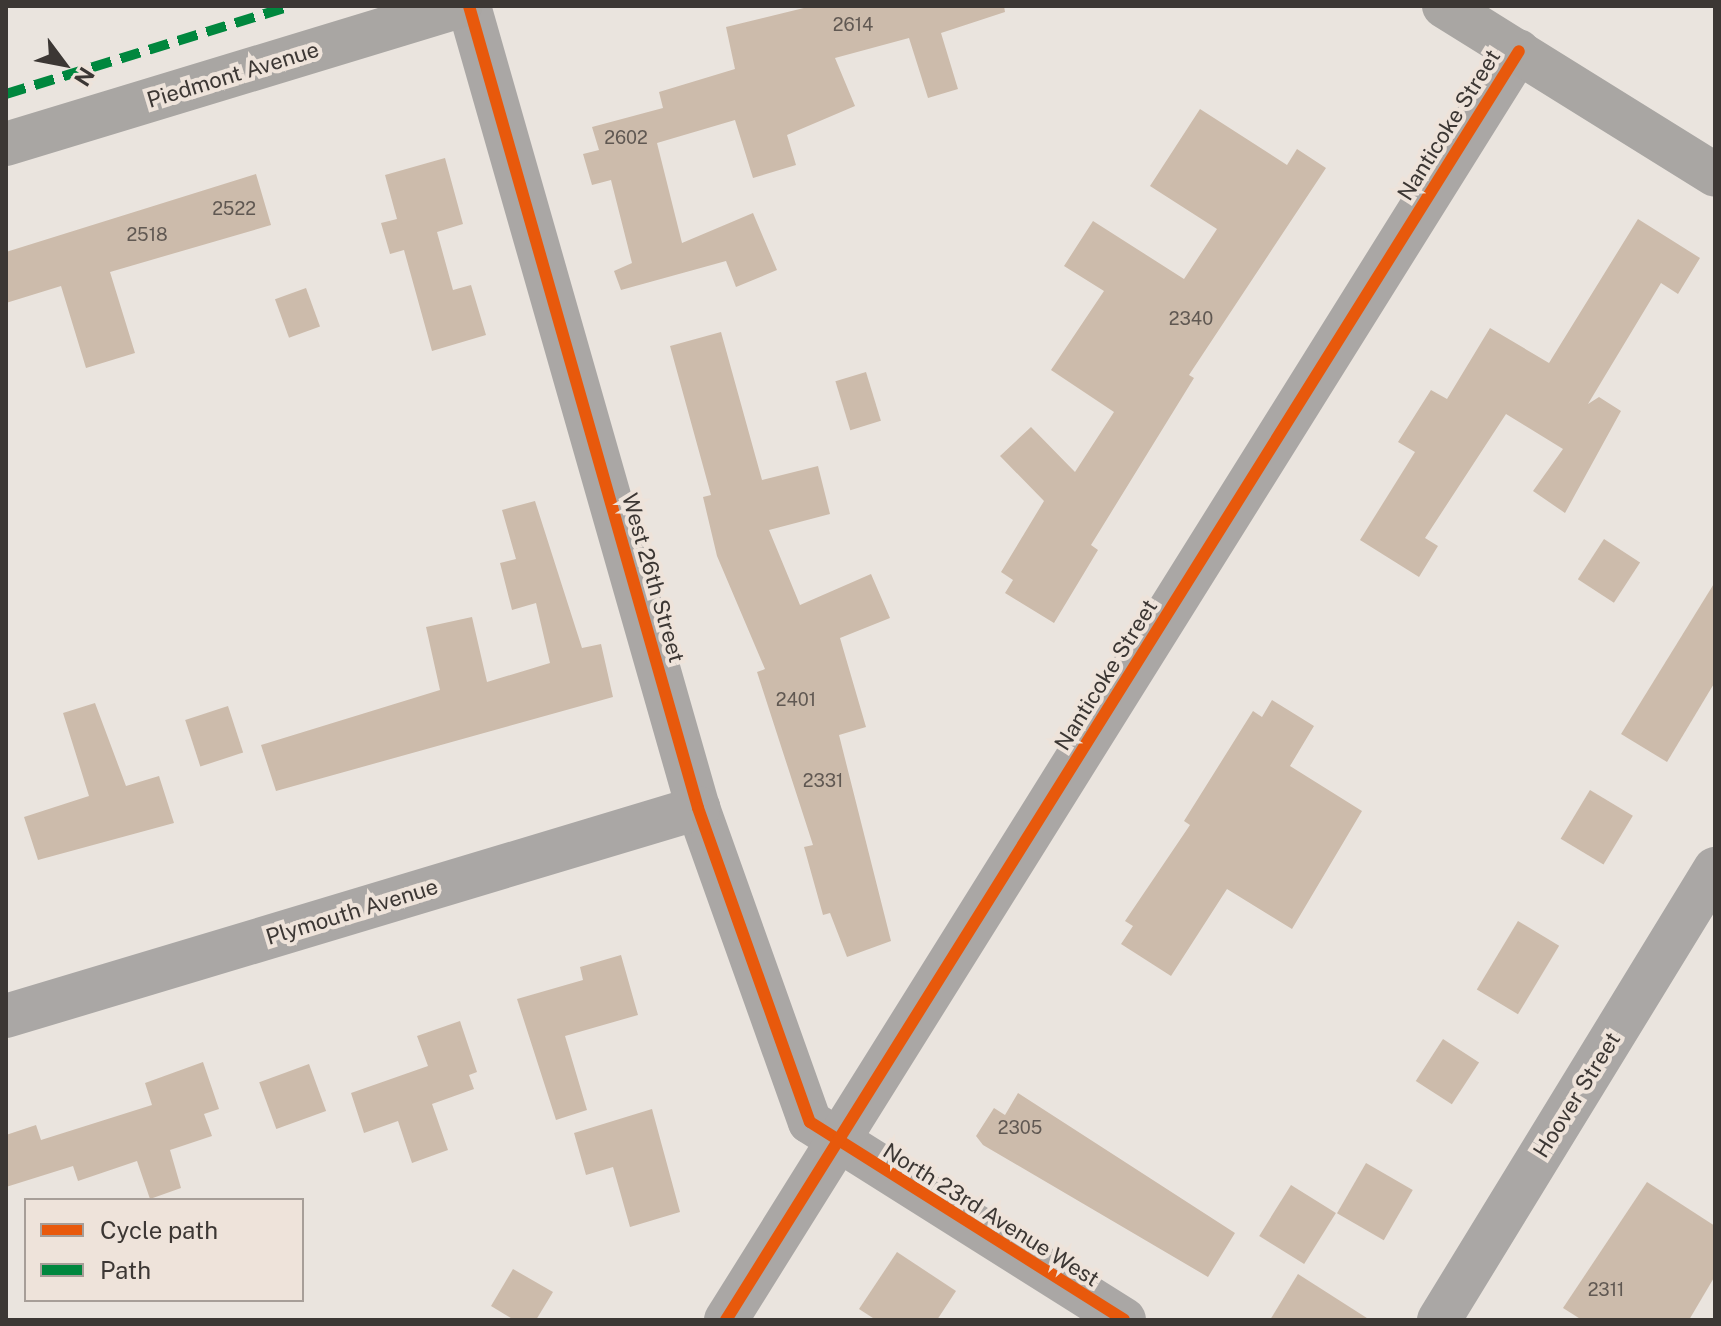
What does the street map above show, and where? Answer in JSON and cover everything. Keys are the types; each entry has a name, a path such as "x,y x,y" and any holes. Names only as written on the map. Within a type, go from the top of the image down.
{"main road":[{"name":"Piedmont Avenue","path":"6,144 461,6"},
{"path":"1444,6 1715,175"}],"street":[{"name":"West 26th Street","path":"469,6 698,808 810,1122 838,1143"},
{"name":"Nanticoke Street","path":"726,1320 1519,51"},
{"name":"Plymouth Avenue","path":"6,1016 698,808"},
{"name":"Hoover Street","path":"1439,1320 1715,869"},
{"name":"North 23rd Avenue West","path":"838,1143 1124,1320"}],"building":[{"path":"812,6 1004,6 1005,12 941,33 958,89 928,98 909,38 835,58 855,106 787,135 796,165 753,178 735,120 657,143 682,243 753,213 777,270 736,287 726,261 621,290 614,271 632,263 611,180 592,185 583,154 599,150 592,127 663,108 659,92 735,69 726,27"},
{"path":"1200,109 1287,165 1297,149 1326,168 1189,375 1194,378 1091,545 1098,550 1054,623 1005,593 1013,580 1001,572 1044,501 1000,456 1031,427 1075,472 1114,412 1051,370 1104,291 1064,266 1093,221 1184,279 1217,229 1150,186"},
{"path":"445,158 463,224 437,232 453,290 471,285 486,335 432,351 404,250 390,254 381,223 397,219 385,175"},
{"path":"256,174 271,225 110,272 135,353 86,368 61,286 6,303 6,252"},
{"path":"1638,219 1700,258 1678,294 1661,283 1588,404 1599,397 1621,411 1565,513 1533,491 1563,449 1506,414 1425,538 1438,546 1419,577 1360,540 1415,452 1398,442 1431,390 1447,399 1490,328 1549,363"},
{"path":"306,288 320,327 289,338 275,299"},
{"path":"721,332 762,480 818,466 830,514 769,530 800,605 871,574 890,618 840,638 866,727 839,735 891,941 847,957 830,913 823,915 804,847 813,845 757,672 765,669 717,556 703,497 711,495 670,346"},
{"path":"866,372 881,421 850,430 835,381"},
{"path":"535,501 582,648 601,644 613,697 276,791 261,745 440,690 426,627 472,617 487,682 550,663 536,603 512,610 500,563 516,559 502,510"},
{"path":"1604,539 1640,562 1614,603 1578,579"},
{"path":"1715,582 1715,682 1667,762 1621,734"},
{"path":"1272,700 1314,726 1290,766 1362,811 1292,929 1227,889 1171,976 1121,944 1133,926 1125,921 1190,825 1184,821 1253,711 1262,717"},
{"path":"95,703 126,786 159,776 174,823 38,860 24,817 89,796 63,713"},
{"path":"228,706 243,753 200,767 185,720"},
{"path":"1590,790 1633,816 1604,865 1561,839"},
{"path":"1518,921 1559,946 1518,1014 1477,990"},
{"path":"621,955 638,1015 565,1036 587,1110 556,1120 517,999 583,980 580,967"},
{"path":"460,1021 477,1072 469,1075 474,1089 432,1104 448,1150 412,1163 398,1121 364,1133 351,1093 428,1066 417,1036"},
{"path":"1443,1039 1479,1062 1452,1104 1416,1081"},
{"path":"203,1062 219,1109 204,1114 212,1136 170,1150 181,1188 150,1198 137,1161 78,1181 73,1166 6,1187 6,1135 36,1125 41,1140 152,1105 145,1083"},
{"path":"309,1064 326,1111 276,1129 259,1082"},
{"path":"1018,1093 1235,1233 1208,1277 983,1145 976,1136 994,1108 1005,1115"},
{"path":"652,1109 680,1212 630,1227 613,1167 586,1175 574,1133"},
{"path":"1366,1163 1413,1190 1384,1240 1337,1213"},
{"path":"1647,1182 1715,1226 1715,1276 1689,1320 1582,1320 1563,1308"},
{"path":"1291,1185 1336,1213 1304,1264 1259,1236"},
{"path":"897,1252 956,1291 937,1320 876,1320 859,1309"},
{"path":"513,1269 553,1292 536,1320 514,1320 491,1306"},
{"path":"1298,1274 1370,1320 1270,1320"}],"marked path":[{"path":"6,94 290,6"}],"cycle path":[{"path":"469,6 698,808 810,1122 1124,1320"},
{"path":"726,1320 1519,51"}]}
